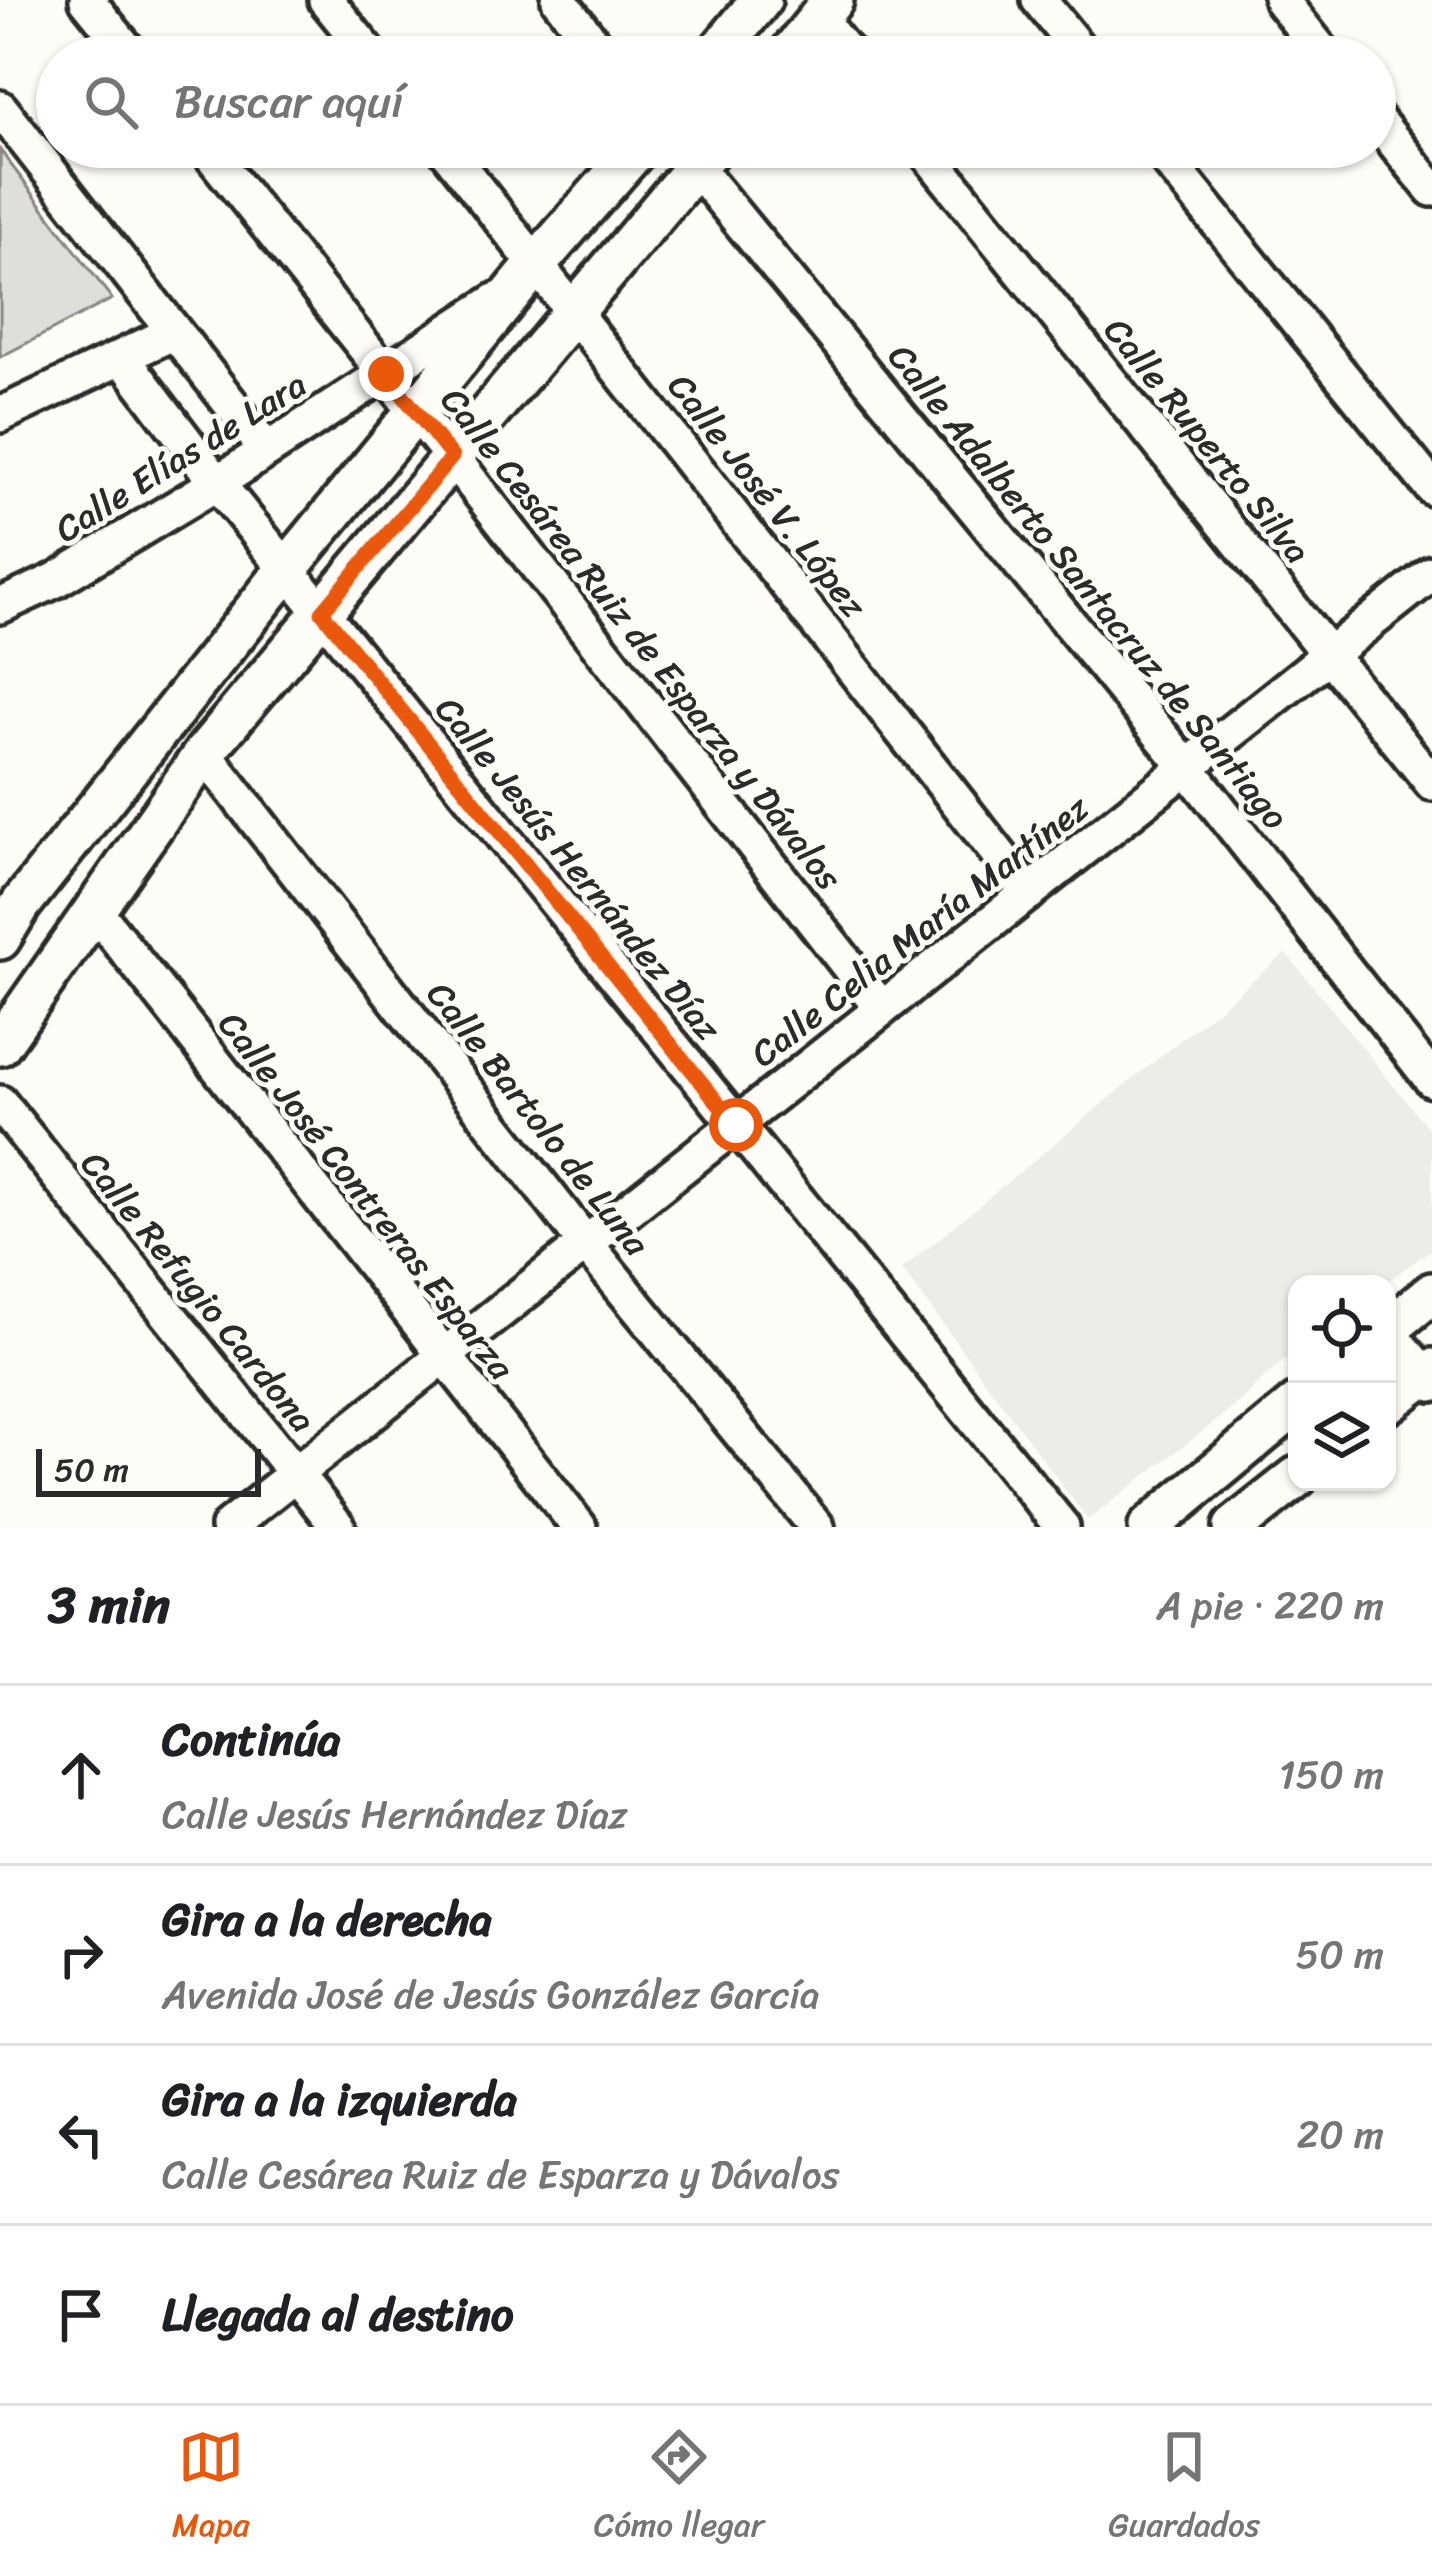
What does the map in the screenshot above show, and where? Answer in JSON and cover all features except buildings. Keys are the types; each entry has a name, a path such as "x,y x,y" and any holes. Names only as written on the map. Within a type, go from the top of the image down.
{"street":[{"path":"87,0 116,36"},
{"path":"326,0 355,36"},
{"path":"559,0 587,36"},
{"path":"731,36 761,0"},
{"path":"1039,0 1067,36"},
{"path":"1281,0 1309,36"},
{"path":"804,36 826,9 840,36"},
{"path":"0,108 36,154"},
{"path":"1396,144 1432,189"},
{"path":"47,168 266,449"},
{"name":"Calle Cesárea Ruiz de Esparza y Dávalos","path":"222,168 882,1009"},
{"name":"Calle José V. López","path":"458,168 528,274 574,309 1029,893"},
{"path":"0,939 34,888 287,569 621,168"},
{"path":"0,1045 204,753 574,309 684,168"},
{"name":"Calle Adalberto Santacruz de Santiago","path":"708,168 1432,1080"},
{"name":"Calle Ruperto Silva","path":"939,168 1432,782"},
{"path":"1174,168 1432,488"},
{"name":"Calle Elías de Lara","path":"0,606 56,580 217,483 386,374 528,274"},
{"path":"0,416 174,332"},
{"name":"Calle Jesús Hernández Díaz","path":"122,357 217,483 1062,1527"},
{"name":"Calle Celia María Martínez","path":"228,1527 1432,573"},
{"name":"Calle Bartolo de Luna","path":"204,753 586,1244 817,1527"},
{"name":"Calle José Contreras Esparza","path":"94,909 579,1527"},
{"name":"Calle Refugio Cardona","path":"0,1103 338,1527"},
{"path":"1396,1323 1432,1294"},
{"path":"1396,1340 1429,1376 1396,1398"},
{"path":"1149,1527 1288,1412"},
{"path":"1234,1527 1288,1484"}],"shaded area":[{"path":"0,150 112,299 0,357"},
{"path":"1286,953 1432,1133 1432,1249 1396,1275 1288,1275 1288,1356 1230,1410 1088,1520 902,1269"}],"route":[{"path":"386,374 452,457 322,612 736,1125"}]}
